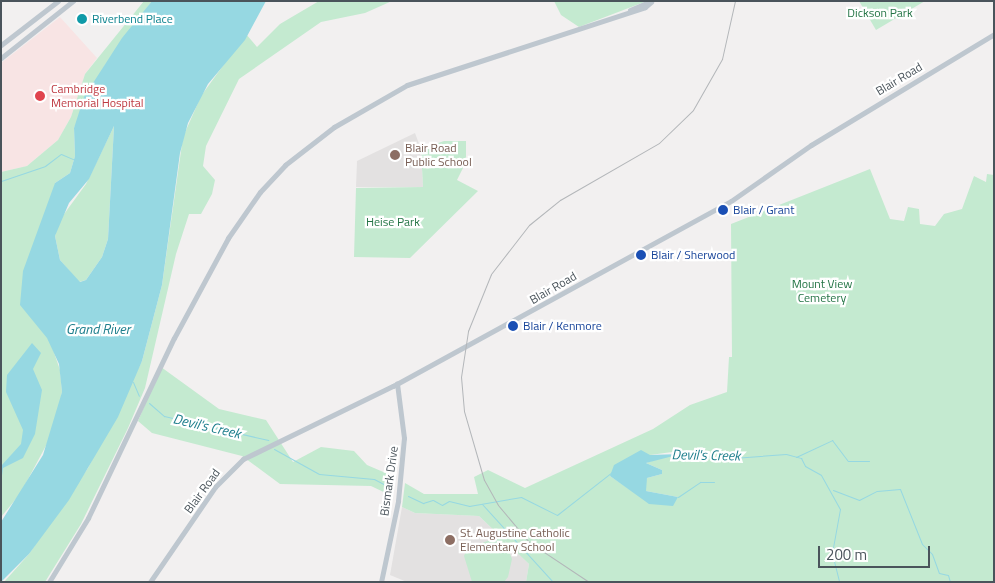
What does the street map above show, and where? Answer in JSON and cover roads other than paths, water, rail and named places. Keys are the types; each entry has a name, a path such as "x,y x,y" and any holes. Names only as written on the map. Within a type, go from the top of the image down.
{"street":[{"path":"1,45 58,1"},
{"path":"1,58 73,1"},
{"path":"49,582 88,518 174,338 228,238 260,192 286,165 334,127 408,85 652,2"},
{"name":"Blair Road","path":"150,582 216,487 236,464 397,383 736,196 811,145 994,34"},
{"name":"Bismark Drive","path":"382,582 398,500 404,438 397,383"}],"water":[{"name":"Grand River","path":"152,1 266,1 245,40 208,84 188,123 180,153 162,285 142,361 118,417 69,500 29,554 1,582 1,522 43,455 62,392 59,364 47,338 20,305 23,271 55,183 70,173 75,156 74,128 84,97 122,38","holes":["114,126 108,239 102,257 86,280 80,282 60,260 55,236 69,203 89,179"]},
{"path":"32,343 41,353 33,369 42,390 35,434 23,458 3,468 1,483 1,466 21,444 23,430 6,392 7,375"},
{"path":"641,450 650,455 681,454 646,463 662,470 662,474 647,478 646,491 678,497 673,506 649,504 610,476 614,465"}],"waterway":[{"path":"1,181 45,166 61,154 75,160"},
{"name":"Devil's Creek","path":"133,382 139,396"},
{"name":"Devil's Creek","path":"149,403 164,416 268,440"},
{"path":"796,457 832,440 848,461 869,461"},
{"name":"Devil's Creek","path":"274,449 319,474 374,479 391,488"},
{"name":"Devil's Creek","path":"681,455 733,458 786,454 801,458 805,466 821,475 840,509 832,553 839,582"},
{"name":"Devil's Creek","path":"408,496 423,503 433,500 442,505 449,501 469,506 521,497 557,515 612,472"},
{"path":"678,497 700,482 714,482"},
{"path":"833,490 859,500 877,491 900,489 922,544 932,554 939,573 948,575 950,582"},
{"path":"482,504 552,581"}],"railway":[{"path":"589,582 529,542 498,505 484,480 464,411 461,377 468,331 491,274 529,225 560,200 659,143 693,110 722,59 735,1"}],"place":[{"name":"Riverbend Place","path":"82,19"},
{"name":"Cambridge Memorial Hospital","path":"40,96"},
{"name":"Blair Road Public School","path":"395,155"},
{"name":"Blair / Grant","path":"723,210"},
{"name":"Blair / Sherwood","path":"641,255"},
{"name":"Blair / Kenmore","path":"513,326"},
{"name":"St. Augustine Catholic Elementary School","path":"450,540"}],"park label":[{"name":"Dickson Park","path":"880,13"},
{"name":"Heise Park","path":"393,222"},
{"name":"Mount View Cemetery","path":"822,291"}]}
